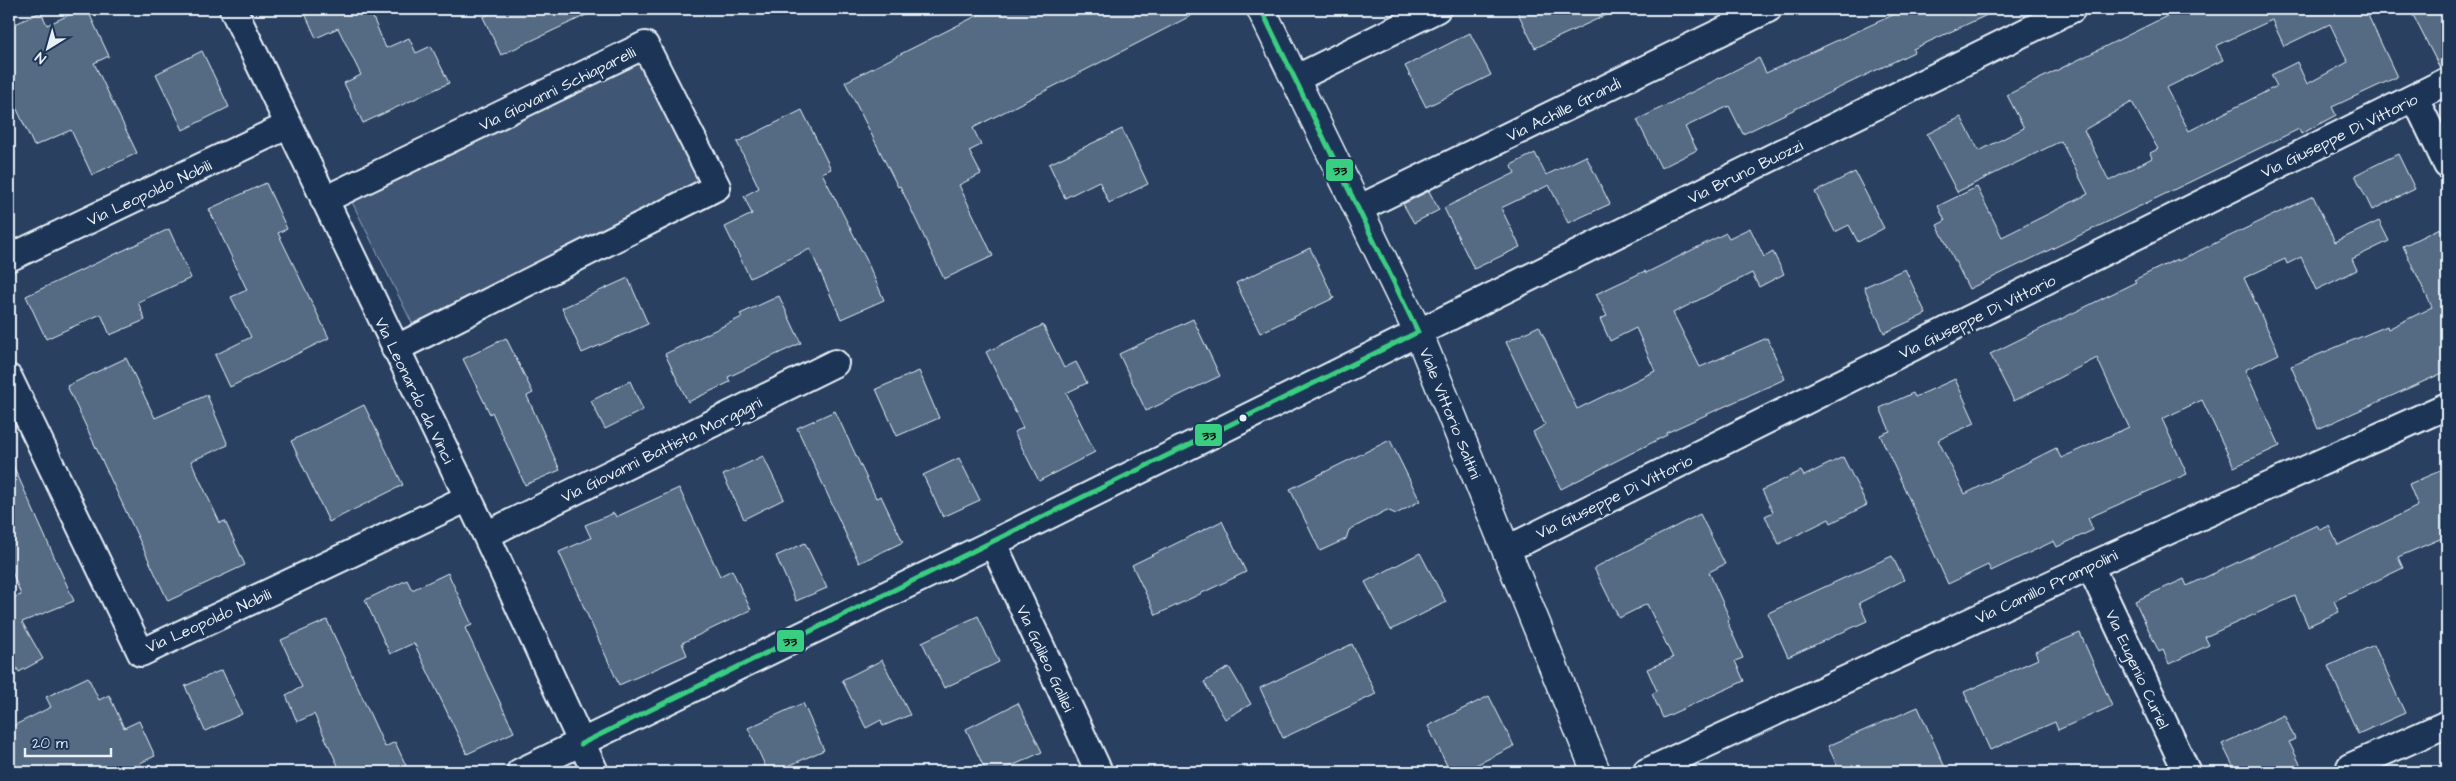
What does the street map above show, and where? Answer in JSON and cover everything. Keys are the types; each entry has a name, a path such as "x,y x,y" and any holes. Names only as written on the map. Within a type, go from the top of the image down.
{"street":[{"name":"Via Leonardo da Vinci","path":"233,9 486,535 595,772"},
{"name":"Viale Vittorio Saltini","path":"1261,9 1418,332 1596,772"},
{"path":"1295,80 1437,9"},
{"name":"Via Achille Grandi","path":"1358,209 1768,9"},
{"name":"Via Bruno Buozzi","path":"520,772 993,543 2072,9"},
{"name":"Via Giovanni Schiaparelli","path":"324,200 646,45 717,187 395,349"},
{"name":"Via Giuseppe Di Vittorio","path":"1506,548 1542,532 2447,82"},
{"path":"2415,98 2447,165"},
{"name":"Via Leopoldo Nobili","path":"9,258 289,125"},
{"name":"Via Giovanni Battista Morgagni","path":"486,535 836,363"},
{"name":"Via Leopoldo Nobili","path":"9,378 141,653 468,498"},
{"name":"Via Camillo Prampolini","path":"1646,772 2090,566 2447,406"},
{"name":"Via Galileo Galilei","path":"993,543 1095,771"},
{"name":"Via Eugenio Curiel","path":"2090,566 2187,772"},
{"path":"2350,767 2447,724"}],"shaded area":[{"path":"638,59 700,182 413,325 352,202"}],"building":[{"path":"82,9 87,9 109,56 94,63 137,153 92,175 71,130 34,146 9,92 9,27 41,12 47,25"},
{"path":"303,9 380,9 371,13 386,48 409,38 416,53 431,46 449,83 363,123 344,83 361,75 338,28 316,38"},
{"path":"500,9 599,9 501,55 483,17"},
{"path":"990,9 1204,9 973,128 981,145 969,151 981,174 959,185 993,256 944,279 900,186 898,187 845,82"},
{"path":"1516,9 1619,9 1535,48"},
{"path":"1906,9 2000,9 1913,49 1914,52 1743,134 1729,106 1685,127 1697,150 1661,168 1637,120 1759,58 1766,73"},
{"path":"2181,9 2365,9 2397,77 2332,107 2336,115 2301,134 2299,129 1969,289 1937,225 1945,221 1938,206 1977,187 2002,237 2088,194 2061,141 1957,192 1927,134 1961,117 1979,151 2024,128 2007,95","holes":["2272,20 2284,46 2330,24 2348,62 2307,84 2297,62 2271,75 2277,86 2189,131 2166,88 2223,60 2216,46","2132,102 2158,149 2150,153 2152,158 2109,181 2084,130"]},
{"path":"2410,9 2447,9 2447,66 2440,68"},
{"path":"1470,33 1491,75 1426,107 1405,66"},
{"path":"202,51 229,107 183,130 156,74"},
{"path":"802,110 831,169 822,173 866,259 884,300 841,319 810,249 750,278 725,227 752,214 744,196 759,188 737,142"},
{"path":"1122,129 1148,184 1109,203 1099,181 1065,198 1049,164"},
{"path":"1535,153 1546,175 1586,156 1610,204 1568,223 1549,185 1501,208 1520,247 1474,269 1444,208 1515,173 1511,165"},
{"path":"2398,154 2415,189 2372,210 2355,175"},
{"path":"1855,172 1884,228 1858,242 1849,225 1835,232 1815,192"},
{"path":"266,183 287,229 278,233 329,338 230,387 215,355 251,337 231,297 247,290 209,209"},
{"path":"1429,191 1439,210 1414,223 1403,204"},
{"path":"2313,196 2335,242 2379,221 2389,241 2352,259 2357,270 2316,290 2301,257 2287,264 2285,259 2244,278 2279,354 2245,370 2280,446 2234,467 2202,400 2162,419 2187,474 2088,518 2093,530 2057,547 2054,541 1991,571 1988,565 1948,584 1880,435 1890,431 1880,408 1913,393 1915,397 1955,379 1975,423 1938,440 1965,494 2056,448 2061,458 2129,427 2097,358 2014,401 1990,354 2136,282 2134,280"},
{"path":"1750,228 1764,257 1773,252 1784,274 1759,287 1752,273 1673,313 1700,367 1767,338 1785,379 1666,433 1667,435 1561,489 1533,432 1545,425 1506,342 1539,326 1577,409 1655,371 1636,328 1610,341 1600,319 1607,316 1596,294 1645,271 1646,273 1726,233 1729,238"},
{"path":"2440,228 2447,243 2447,371 2318,429 2291,366 2387,326 2388,329 2432,307 2403,246"},
{"path":"169,229 191,278 138,302 145,320 110,335 101,314 46,339 26,296"},
{"path":"1310,248 1334,298 1260,333 1236,283"},
{"path":"1905,269 1926,314 1884,333 1864,287"},
{"path":"628,278 648,324 582,353 562,308"},
{"path":"779,296 801,343 728,377 730,382 688,402 665,354 742,317 740,314"},
{"path":"1193,319 1220,376 1146,411 1119,354"},
{"path":"1043,325 1064,368 1076,362 1087,383 1066,393 1095,452 1039,481 1014,432 1023,428 986,352"},
{"path":"506,338 533,393 527,396 560,470 525,485 492,412 490,414 463,359"},
{"path":"126,358 155,418 207,395 228,445 191,461 220,523 225,521 245,565 168,601 67,386"},
{"path":"919,371 939,418 897,436 876,389"},
{"path":"630,381 643,410 605,429 591,401"},
{"path":"364,405 403,485 329,522 291,441"},
{"path":"835,411 876,498 881,496 903,542 859,563 797,428"},
{"path":"1390,440 1420,501 1396,514 1387,510 1349,530 1346,539 1320,551 1290,489"},
{"path":"9,456 74,601 22,622 43,659 19,672 9,655 9,598 21,595 9,564"},
{"path":"763,456 784,499 744,519 723,475"},
{"path":"1843,457 1867,505 1831,523 1829,519 1779,544 1765,516 1773,512 1762,490 1801,471 1804,476"},
{"path":"959,458 980,500 943,517 923,475"},
{"path":"2447,468 2447,536 2398,557 2403,568 2334,601 2339,612 2308,626 2295,596 2205,637 2209,645 2169,664 2163,650 2159,652 2135,601 2184,579 2187,586 2317,525 2320,530 2329,526 2338,545 2418,506 2409,484"},
{"path":"679,488 720,576 732,570 751,610 682,643 687,655 619,685 559,552 591,538 585,525 614,513 616,517"},
{"path":"1700,514 1725,564 1709,572 1730,619 1727,621 1743,658 1735,661 1744,681 1663,718 1652,694 1657,691 1647,669 1673,658 1647,604 1619,618 1594,568"},
{"path":"1222,521 1246,572 1156,615 1132,565"},
{"path":"805,543 827,588 796,601 776,556"},
{"path":"1420,553 1446,602 1391,630 1365,582"},
{"path":"1892,556 1904,580 1859,603 1867,621 1788,657 1768,613"},
{"path":"448,573 472,625 465,628 514,732 467,754 414,643 390,654 365,600 407,580 412,590"},
{"path":"978,616 999,662 944,688 922,642"},
{"path":"327,620 385,747 395,742 409,772 341,772 314,714 297,722 286,695 302,687 281,640"},
{"path":"2080,633 2112,706 2058,730 2055,722 1990,750 1964,692 2038,659 2035,652"},
{"path":"1352,644 1376,694 1283,738 1260,688"},
{"path":"2374,645 2405,713 2358,734 2328,666"},
{"path":"882,660 910,715 883,726 881,720 866,728 842,680"},
{"path":"1229,667 1251,704 1225,719 1204,682"},
{"path":"222,670 242,714 205,731 185,686"},
{"path":"88,677 99,700 109,695 124,728 139,721 155,756 140,763 145,772 9,772 9,728 51,707 46,697"},
{"path":"1489,696 1514,746 1462,772 1450,772 1428,726"},
{"path":"803,703 824,750 775,772 768,772 748,728"},
{"path":"1018,703 1042,752 999,772 986,772 966,729"},
{"path":"1918,707 1947,772 1840,772 1828,746"},
{"path":"2284,715 2295,739 2289,742 2304,772 2236,772 2222,744"}],"transit line":[{"name":"33","path":"1261,9 1418,332"},
{"name":"33","path":"581,744 1418,332"}]}
